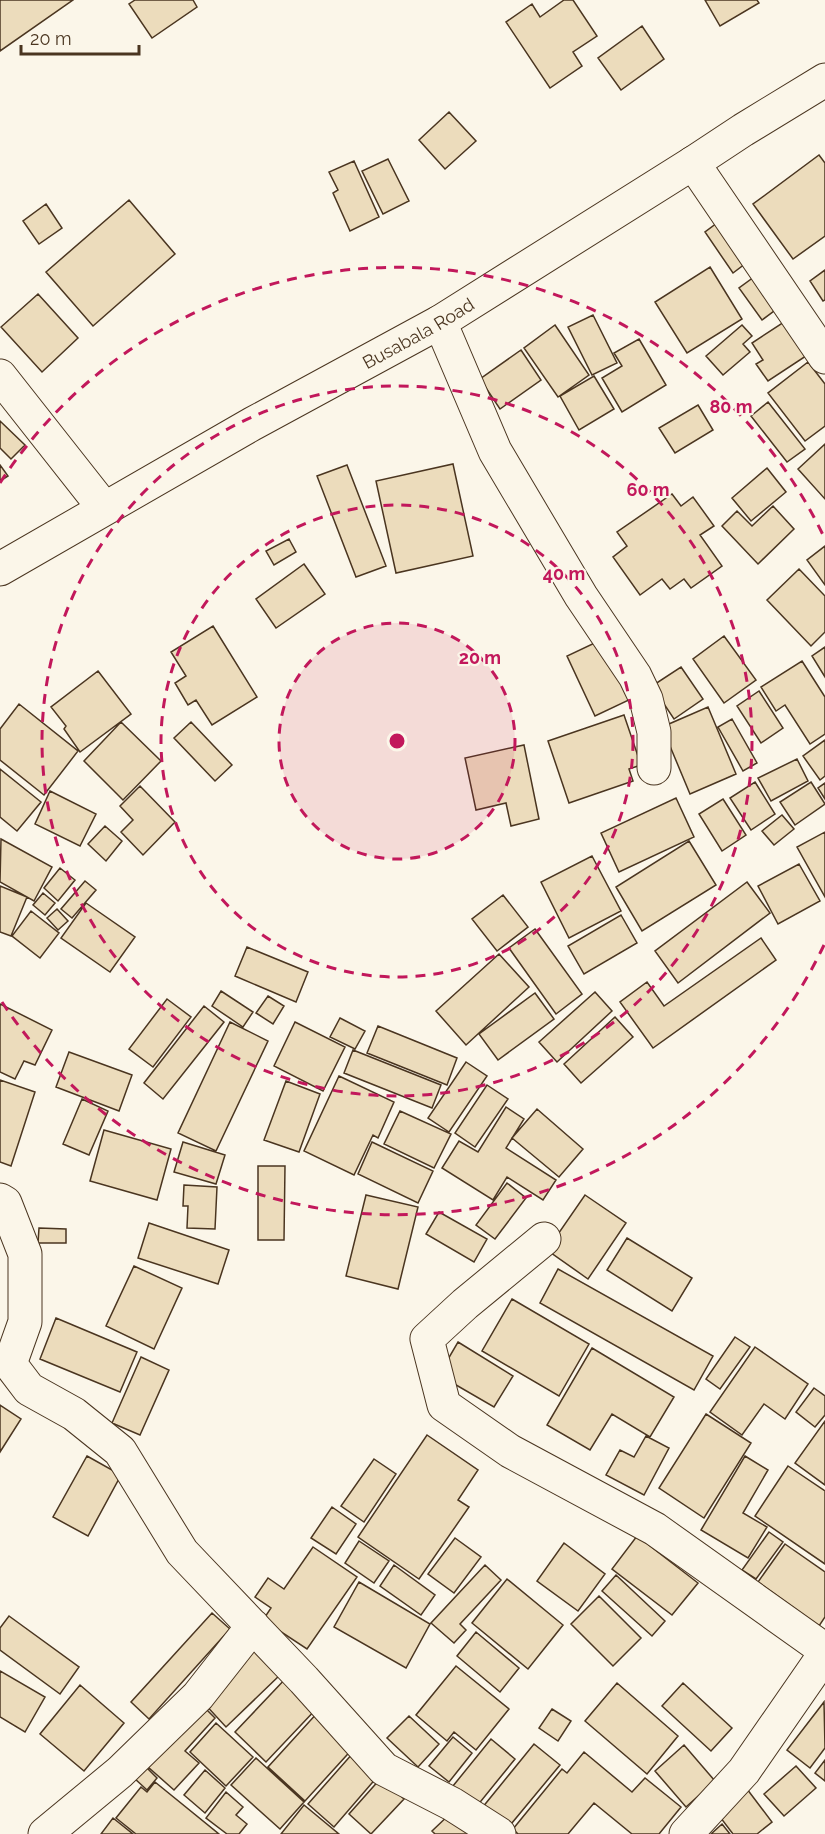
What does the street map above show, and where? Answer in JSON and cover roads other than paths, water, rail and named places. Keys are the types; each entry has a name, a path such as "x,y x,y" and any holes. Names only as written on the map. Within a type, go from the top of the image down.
{"street":[{"name":"Busabala Road","path":"0,569 252,424 440,322 825,80"},
{"path":"693,163 825,357"},
{"path":"440,322 495,451 581,596 639,684 646,699 654,732 654,768"},
{"path":"0,376 104,508"},
{"path":"0,1200 5,1203 25,1254 25,1322 10,1364 29,1389 74,1414 120,1451 182,1552 304,1680 384,1769 452,1804 499,1834"},
{"path":"544,1239 465,1304 427,1339 444,1406 510,1451 655,1529 825,1652 744,1771 686,1834"},
{"path":"45,1834 120,1772 198,1696 253,1626"}]}
